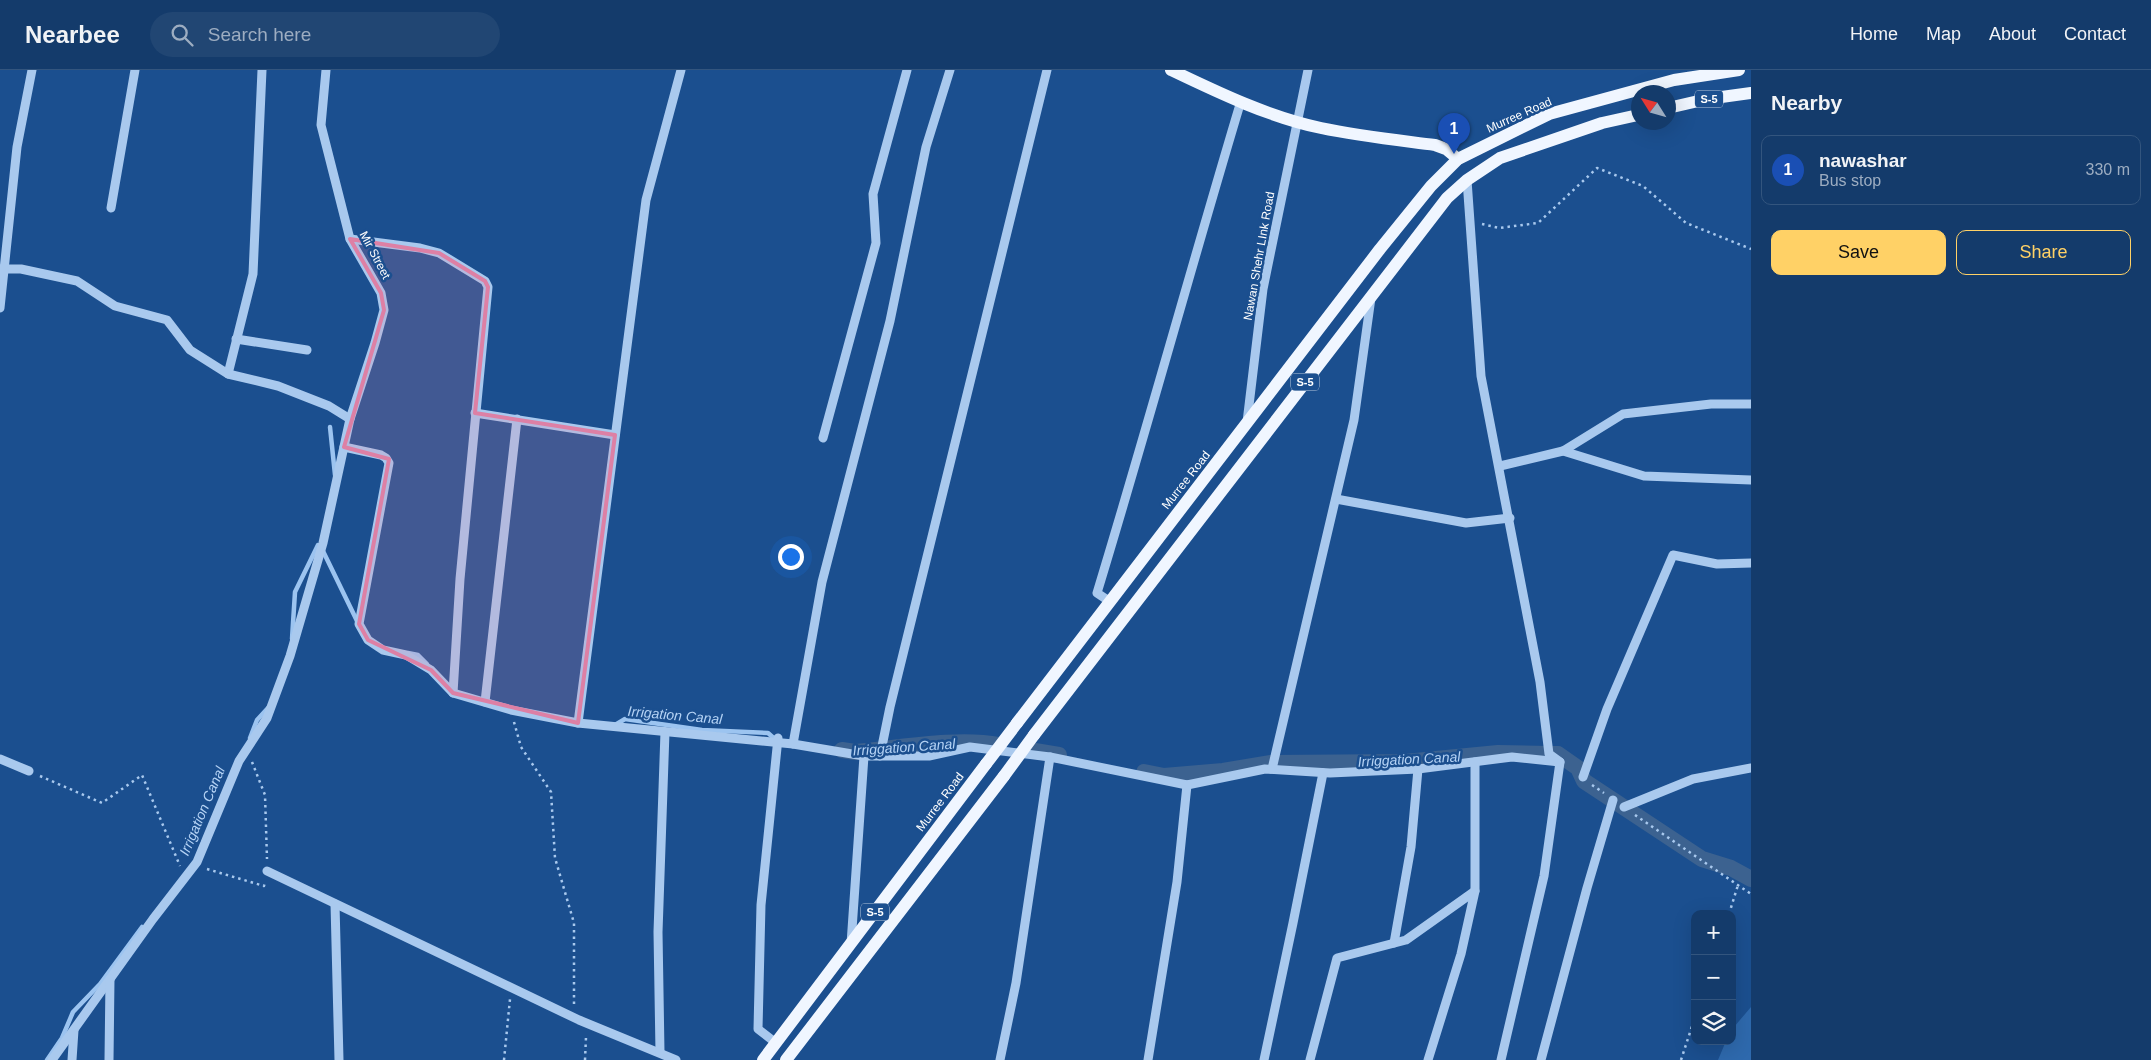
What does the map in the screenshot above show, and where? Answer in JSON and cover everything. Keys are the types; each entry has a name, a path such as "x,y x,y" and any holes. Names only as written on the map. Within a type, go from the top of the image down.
{"main road":[{"path":"1171,70 1242,101 1298,122 1339,131 1435,145 1446,149 1458,159"},
{"name":"Murree Road","path":"763,1060 1109,601 1247,425 1380,249 1431,186 1458,159 1549,114 1674,80 1740,70"},
{"name":"S-5","path":"1676,106 1707,99 1751,93"},
{"name":"S-5","path":"786,1060 1447,198 1467,180 1500,158 1602,124 1631,117"},
{"path":"841,956 857,968"}],"street":[{"path":"0,308 2,269 17,147 32,70"},
{"path":"111,208 135,70"},
{"path":"228,374 253,274 262,70"},
{"name":"Mir Street","path":"52,1060 195,865 239,761 267,718 290,656 323,543 350,419 384,310 382,293 350,239 321,125 326,70"},
{"path":"578,723 646,200 680,70"},
{"path":"823,438 876,243 873,194 907,70"},
{"path":"793,744 822,582 890,322 926,147 950,70"},
{"path":"880,756 890,707 1047,70"},
{"name":"Nawan Shehr LInk Road","path":"1247,425 1263,289 1308,70"},
{"path":"1109,601 1097,593 1147,429 1196,250 1242,101"},
{"path":"1467,180 1481,376 1500,466 1540,682 1549,754 1560,762"},
{"path":"350,239 420,248 439,253 485,281 488,288 460,579 453,694"},
{"path":"2,269 21,270 77,281 115,306 167,320 190,350 228,374 278,386 329,406 350,419"},
{"path":"1272,769 1354,420 1371,296"},
{"path":"236,339 306,350"},
{"path":"1500,466 1562,451 1623,414 1711,404 1751,404"},
{"path":"475,413 615,434"},
{"path":"485,702 517,419"},
{"path":"344,447 381,455 389,463 359,624 368,640 384,650 406,655 431,670 453,694 511,710 578,723 665,732 777,740 864,756 929,756 970,747 1050,757 1187,785 1265,769 1323,773 1418,769 1512,757 1560,762"},
{"path":"1562,451 1644,476 1751,480"},
{"path":"1336,499 1466,523 1510,518"},
{"path":"1583,777 1607,709 1673,555 1717,564 1751,564"},
{"path":"660,1052 658,932 665,732"},
{"path":"776,1043 758,1029 761,905 777,740"},
{"path":"851,944 864,756"},
{"path":"1000,1060 1016,983 1050,757"},
{"path":"0,759 29,771"},
{"path":"1428,1060 1461,954 1475,891 1475,762"},
{"path":"1501,1060 1544,876 1560,762"},
{"path":"1624,807 1693,779 1751,768"},
{"path":"1394,943 1411,847 1418,769"},
{"path":"1264,1060 1294,923 1323,773"},
{"path":"1148,1060 1177,882 1187,785"},
{"path":"1541,1060 1587,888 1613,800"},
{"path":"267,871 574,1018 676,1060"},
{"path":"1310,1060 1337,958 1406,940 1475,891"},
{"path":"335,904 339,1060"},
{"path":"109,1060 110,979"},
{"path":"72,1060 74,1028"}],"path":[{"path":"1471,221 1499,228 1538,222 1597,168 1643,186 1686,223 1751,249"},
{"path":"511,710 521,747 551,792 555,858 574,923 574,1018"},
{"path":"195,865 264,886 267,871 266,795 246,749"},
{"path":"29,771 102,803 142,775 185,878"},
{"path":"1583,777 1613,800"},
{"path":"1624,807 1751,894"},
{"path":"1730,910 1738,885"},
{"path":"504,1060 511,987"},
{"path":"585,1060 586,1023"},
{"path":"1680,1060 1691,1028"}],"highlighted area":[{"path":"350,239 439,253 485,281 488,287 475,413 615,435 578,723 453,693 431,670 368,640 359,624 389,459 344,447 384,310 381,293"}],"shaded area":[{"path":"1751,1007 1751,1060 1718,1060 1724,1045 1736,1045 1736,1025"}],"waterway":[{"name":"Irrigation Canal","path":"330,427 335,475"},
{"name":"Irrigation Canal","path":"292,639 295,592 318,545"},
{"name":"Irrigation Canal","path":"322,549 358,623"},
{"name":"Irrigation Canal","path":"408,653 418,655 427,664"},
{"name":"Irrigation Canal","path":"250,738 257,720 268,708"},
{"name":"Irrigation Canal","path":"615,725 625,719 702,730 768,733 777,741"},
{"name":"Irriggation Canal","path":"842,750 855,752 965,742 999,745"},
{"name":"Irriggation Canal","path":"1029,750 1059,755"},
{"name":"Irriggation Canal","path":"1144,772 1164,776 1223,771 1271,763 1405,762 1498,753 1558,754 1578,768 1584,781 1702,859 1731,868 1751,879"},
{"name":"Irrigation Canal","path":"47,1060 62,1038 73,1012 100,984 142,927"}],"place":[{"name":"nawashar","path":"1454,154"}]}
